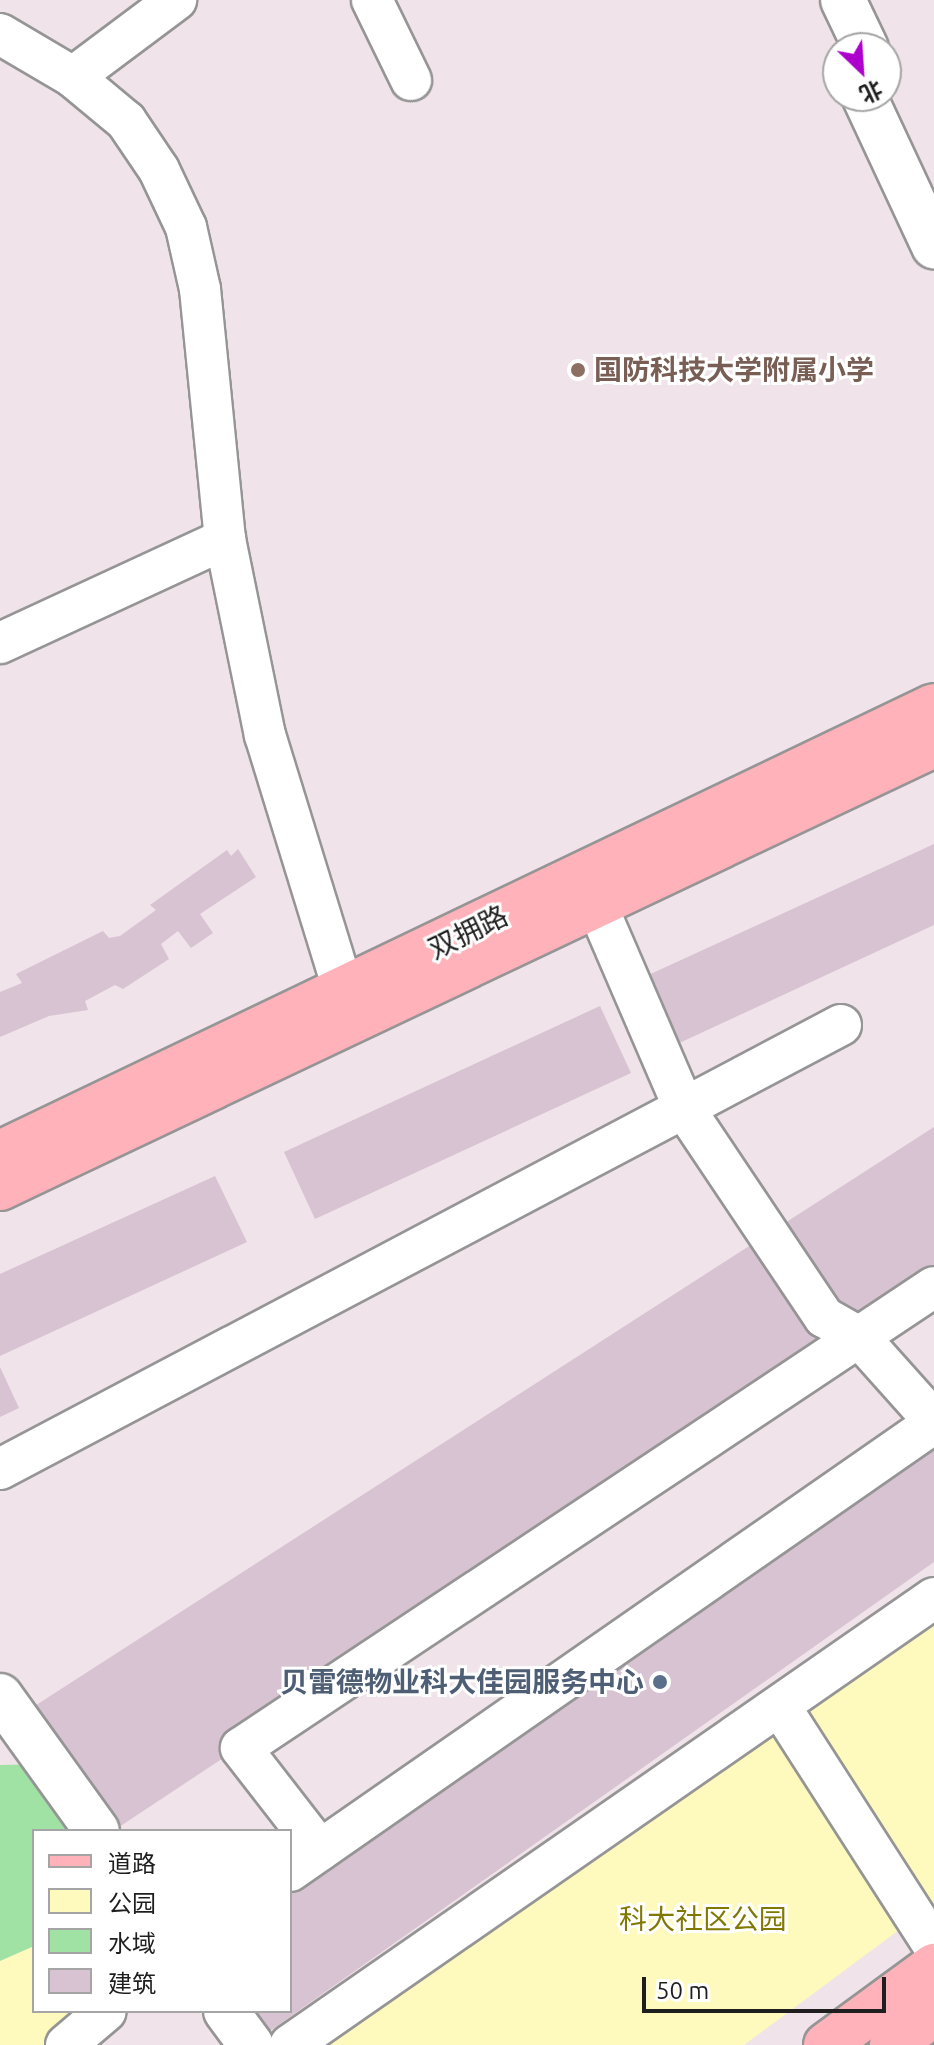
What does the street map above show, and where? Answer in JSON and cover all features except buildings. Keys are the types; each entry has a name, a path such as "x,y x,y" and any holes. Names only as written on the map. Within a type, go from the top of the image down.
{"main road":[{"name":"双拥路","path":"0,1153 934,706"},
{"name":"双拥路","path":"0,1188 934,745"},
{"path":"826,2045 934,1966"},
{"path":"892,2045 934,2014"}],"street":[{"path":"73,77 176,0"},
{"path":"372,0 411,80"},
{"path":"820,0 835,32"},
{"path":"843,0 858,32"},
{"path":"0,34 73,77 126,121 159,170 186,227 200,289 225,539 265,735 344,991"},
{"path":"871,112 934,246"},
{"path":"896,112 934,195"},
{"path":"0,643 225,539"},
{"path":"292,1837 305,1860 934,1422 859,1337 824,1317 684,1108 597,906"},
{"path":"0,1469 841,1025"},
{"path":"287,1829 241,1748 934,1287"},
{"path":"290,2045 781,1708 934,1598"},
{"path":"0,1696 96,1829"},
{"path":"781,1708 934,1946"},
{"path":"66,2045 104,2013"},
{"path":"227,2013 251,2045"}],"green space":[{"name":"科大社区公园","path":"934,1612 934,1904 744,2045 290,2045"},
{"path":"32,1947 32,2013 104,2013 66,2045 0,2045 0,1961"}],"water":[{"path":"49,1764 96,1829 32,1829 32,1947 0,1961 0,1765"}],"place":[{"name":"国防科技大学附属小学","path":"578,370"},
{"name":"贝雷德物业科大佳园服务中心","path":"660,1682"}]}
